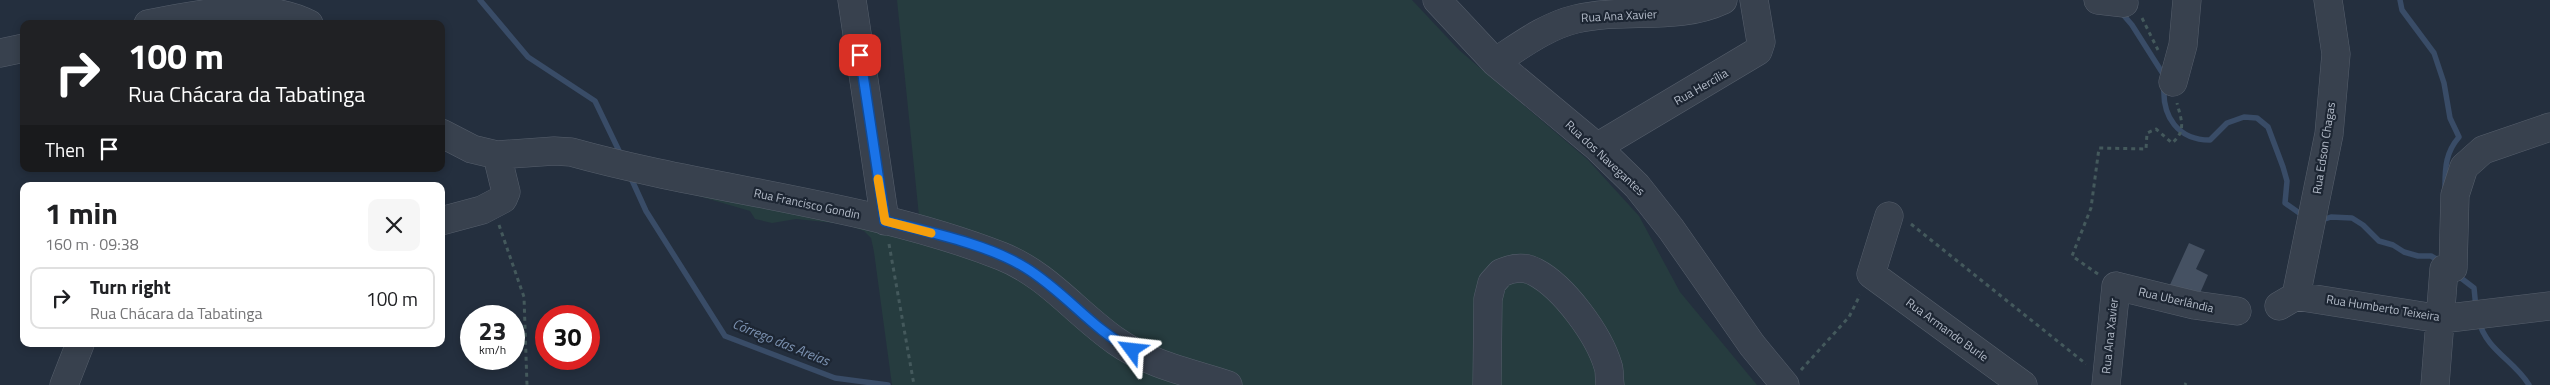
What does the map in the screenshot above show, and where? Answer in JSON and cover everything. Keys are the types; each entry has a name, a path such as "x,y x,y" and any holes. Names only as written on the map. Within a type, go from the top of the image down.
{"street":[{"path":"852,0 885,221"},
{"name":"Rua dos Navegantes","path":"1437,0 1495,62 1597,147 1637,186 1655,208 1752,345 1784,384"},
{"name":"Rua Ana Xavier","path":"1495,62 1557,24 1577,18 1682,13 1723,0"},
{"name":"Rua Hercília","path":"1597,147 1758,51 1761,42 1754,0"},
{"path":"2173,82 2183,45 2187,0"},
{"name":"Rua Edson Chagas","path":"2288,301 2312,219 2329,134 2335,72 2335,46 2328,0"},
{"path":"155,20 173,9 267,11 302,20"},
{"path":"0,52 20,49"},
{"path":"2435,385 2464,317 2448,269 2455,194 2464,167 2483,150 2550,127"},
{"name":"Rua Francisco Gondin","path":"445,135 472,149 497,155 554,150 571,152 885,221 948,237 1002,256 1025,267 1056,289 1097,328 1146,357 1228,385"},
{"path":"445,220 492,206 503,199 506,192 497,155"},
{"path":"1871,274 1889,216"},
{"path":"1488,385 1489,289 1501,273 1523,268 1535,271 1543,277 1578,311 1597,342 1609,367 1610,385"},
{"name":"Rua Armando Burle","path":"1871,274 2023,385"},
{"name":"Rua Ana Xavier","path":"2106,382 2116,286"},
{"name":"Rua Uberlândia","path":"2116,286 2194,305 2237,311"},
{"name":"Rua Humberto Teixeira","path":"2288,301 2464,317 2550,306"},
{"path":"64,385 79,347"}],"path":[{"path":"2116,286 2072,256 2091,208 2099,148 2146,148 2147,133 2156,129 2172,143 2180,137 2182,132"},
{"path":"492,206 524,297 527,385"},
{"path":"1889,216 1893,212 1898,213 2106,382"},
{"path":"885,221 914,385"},
{"path":"1784,384 1808,364 1849,317 1871,274"}],"green space":[{"path":"897,0 1412,0 1459,50 1588,160 1639,216 1680,292 1757,385 892,385 874,252 871,238 864,231 844,224 796,219 772,223 755,219 750,211 671,188 919,216"}],"building":[{"path":"2189,243 2205,250 2196,269 2208,275 2197,300 2169,287"}],"waterway":[{"name":"Córrego das Areias","path":"480,0 528,57 595,101 621,155"},
{"path":"2400,0 2402,10 2434,53 2444,83 2450,118 2459,137 2451,148 2447,160 2445,186"},
{"path":"2120,11 2132,25 2165,77"},
{"path":"2164,86 2164,97 2169,117 2174,125 2189,136 2210,140 2227,123 2244,117 2257,118 2268,127 2287,181 2285,203 2305,217"},
{"name":"Córrego das Areias","path":"631,178 646,211 725,336 835,378 888,385"},
{"path":"2319,221 2331,217 2352,218 2363,225 2379,241 2393,245 2404,252 2418,256 2431,256 2440,261"},
{"path":"2457,275 2474,288 2476,308"},
{"path":"2479,321 2494,348 2516,369 2529,385"}],"slow traffic":[{"path":"878,179 885,221 931,233"}],"route":[{"path":"860,55 885,221 948,237 1002,256 1025,267 1056,289 1097,328 1132,350"}]}
